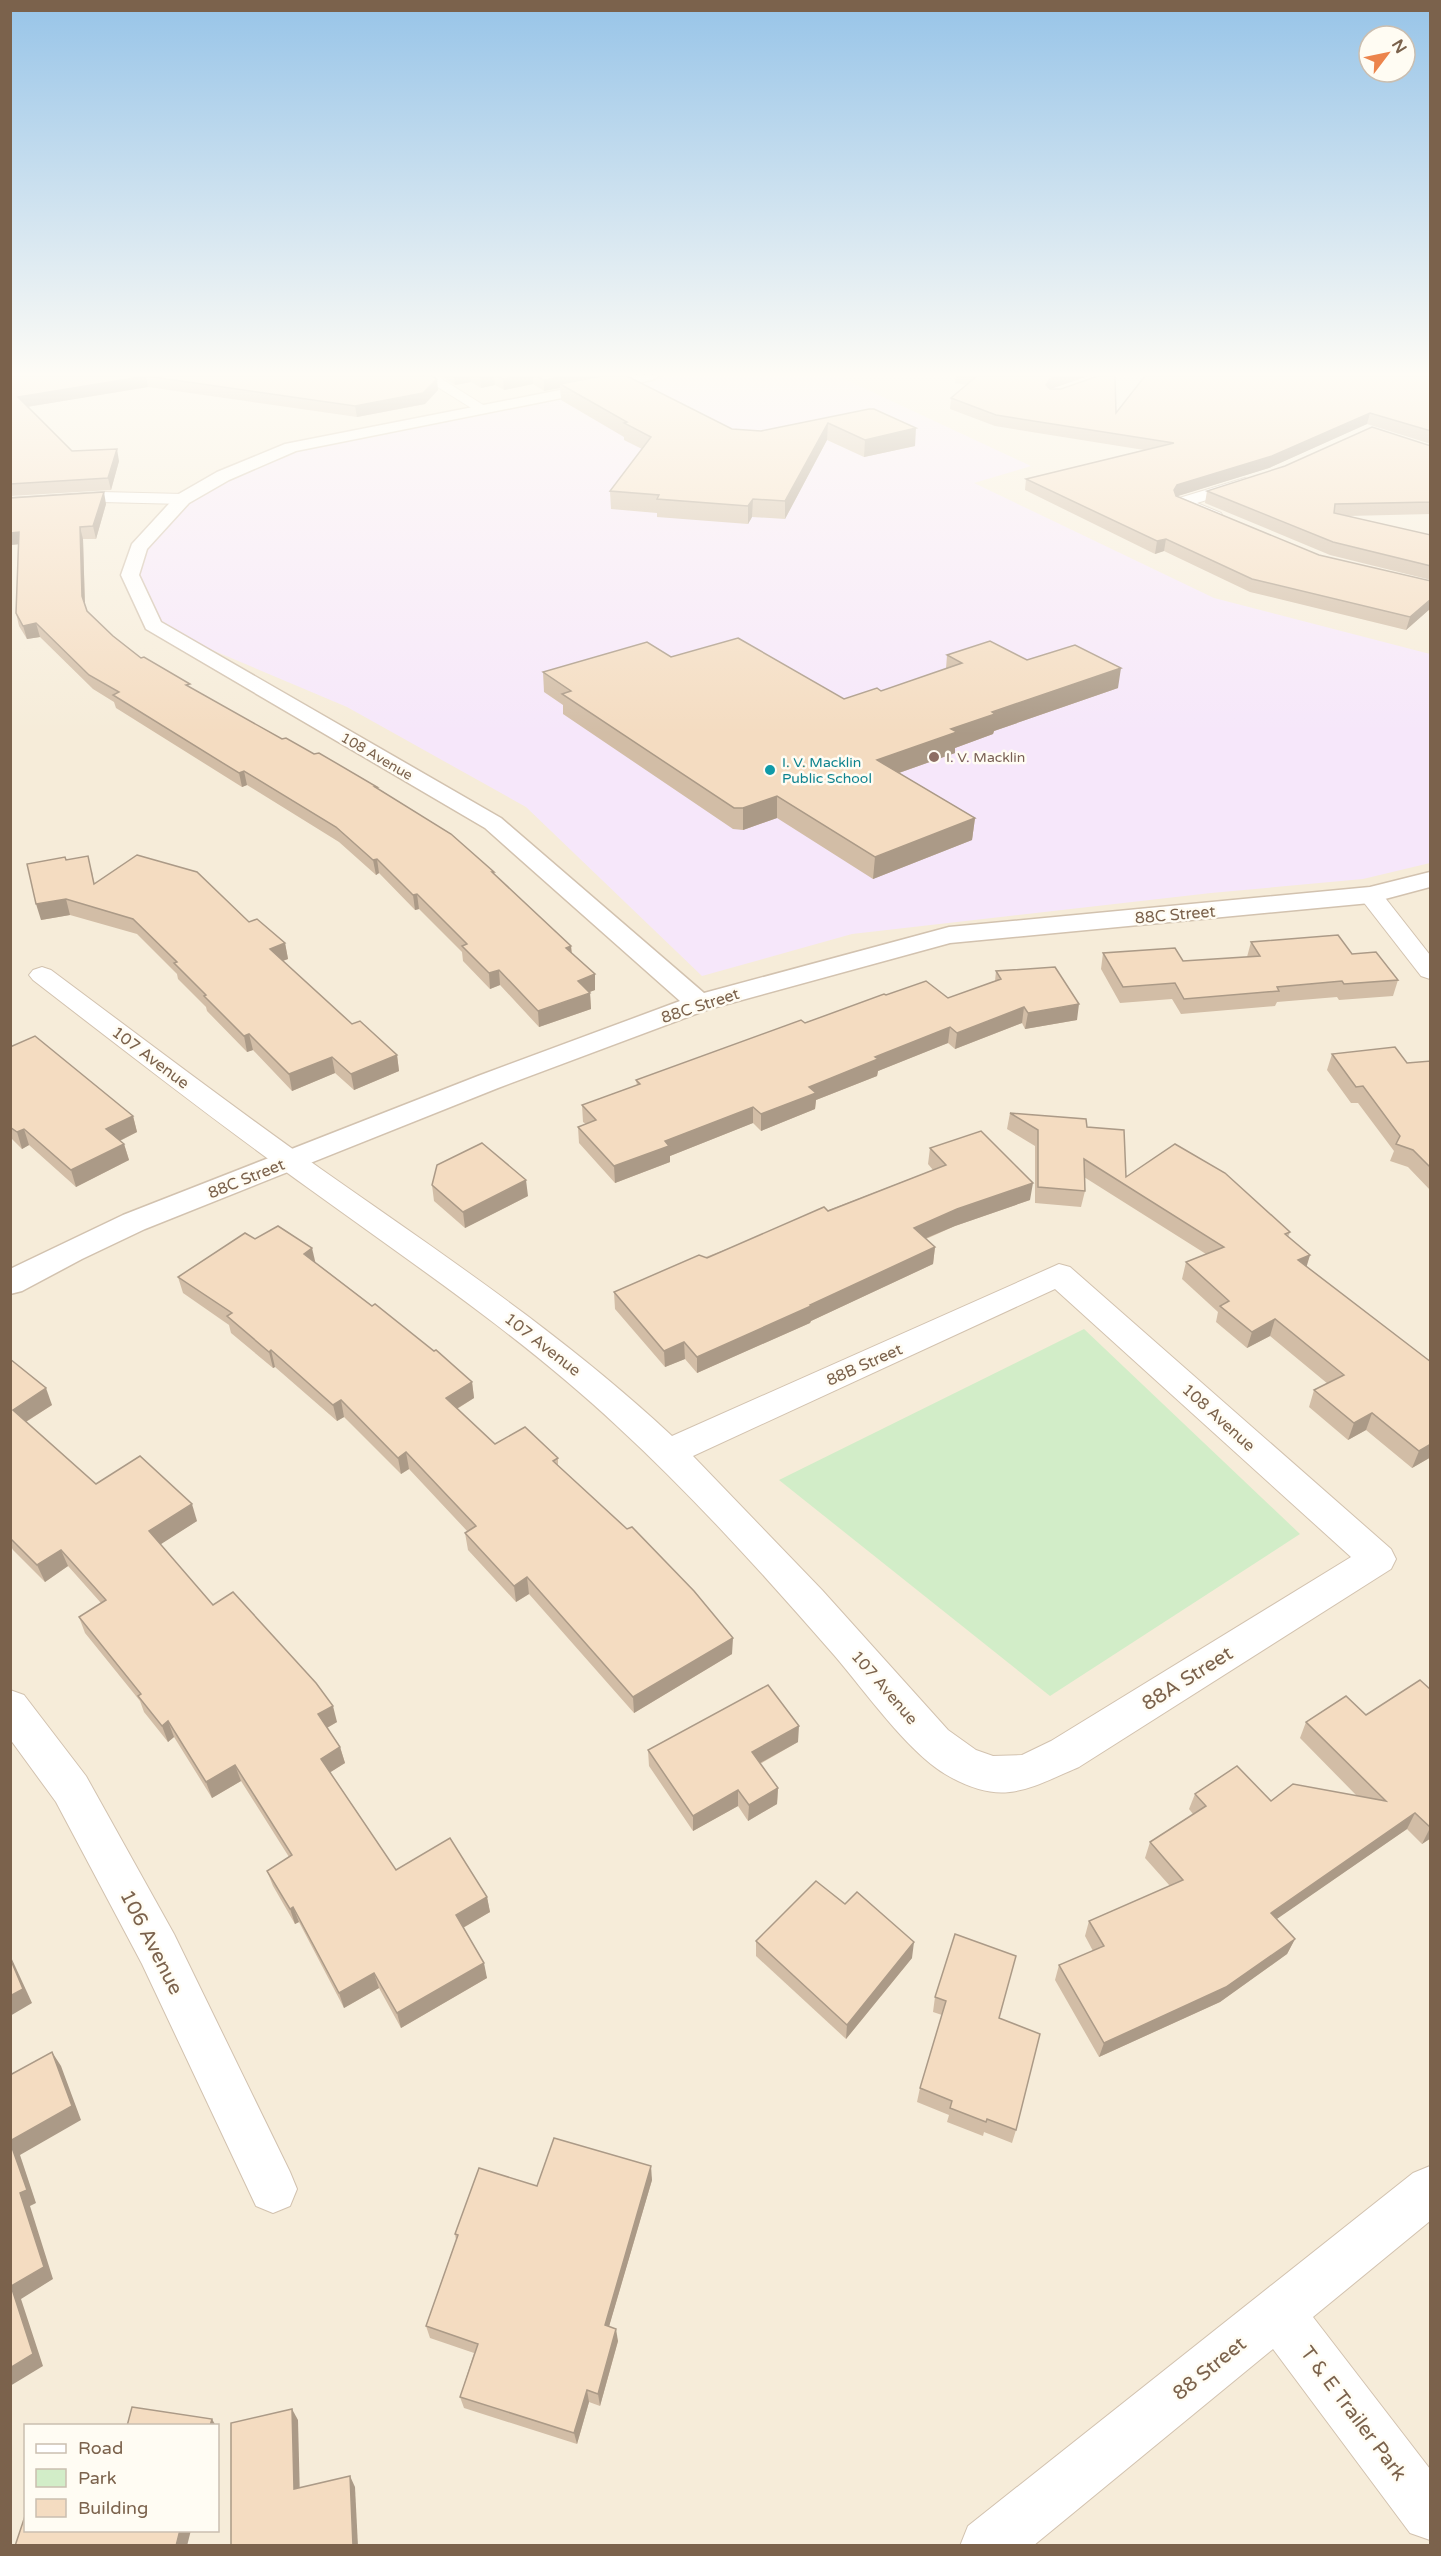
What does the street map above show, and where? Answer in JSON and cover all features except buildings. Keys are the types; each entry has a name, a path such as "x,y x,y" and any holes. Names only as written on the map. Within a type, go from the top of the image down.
{"street":[{"name":"108 Avenue","path":"189,495 183,499 138,548 130,575 153,625 493,823 699,1003"},
{"path":"1206,495 1182,503 1231,524"},
{"path":"10,503 102,497 183,499"},
{"name":"88C Street","path":"10,1283 134,1222 488,1082 699,1003 950,935 1370,895 1431,880"},
{"path":"1370,895 1431,971"},
{"name":"107 Avenue","path":"42,975 289,1161 511,1318 584,1376 669,1452 768,1555 934,1743 956,1761 987,1774"},
{"name":"108 Avenue","path":"1059,1275 1378,1559"},
{"name":"88B Street","path":"669,1452 1059,1275"},
{"name":"88A Street","path":"987,1774 1017,1774 1065,1754 1378,1559"},
{"name":"106 Avenue","path":"10,1707 77,1799 158,1949 273,2189"},
{"name":"88 Street","path":"988,2546 1431,2190"},
{"name":"T & E Trailer Park","path":"1278,2313 1431,2513"}],"shaded area":[{"path":"11,495 1430,495 1430,2179 977,2545 11,2546"},
{"name":"I. V. Macklin","path":"191,495 1000,495 1214,598 1430,654 1430,863 1363,879 1211,893 852,934 702,976 526,807 347,707 153,625 130,575 138,548 183,499"},
{"path":"1430,2197 1430,2545 1029,2545"}],"green space":[{"path":"1084,1329 1300,1534 1050,1696 779,1480"}],"place":[{"name":"I. V. Macklin","path":"934,757"},
{"name":"I. V. Macklin Public School","path":"770,770"}]}
